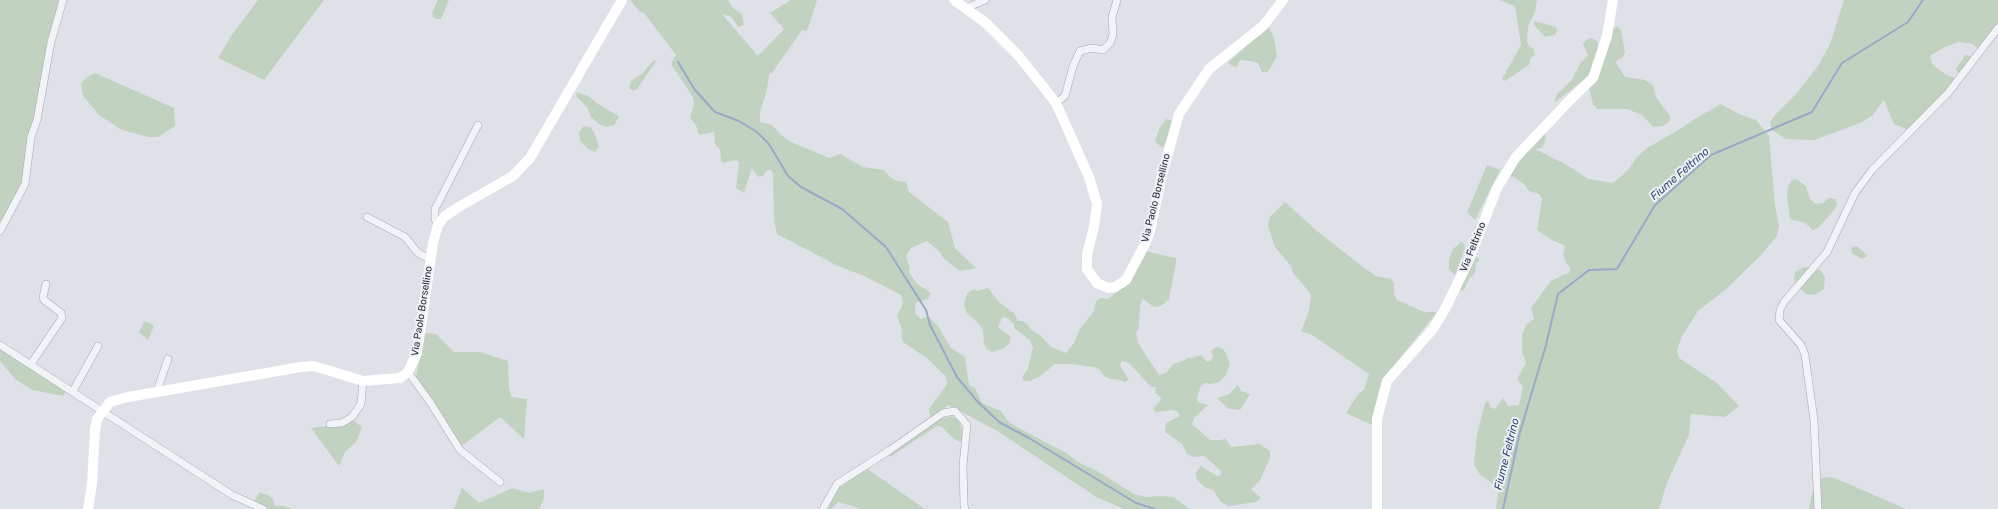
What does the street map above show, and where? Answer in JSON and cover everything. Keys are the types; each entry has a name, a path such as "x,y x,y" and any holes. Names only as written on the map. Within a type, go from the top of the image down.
{"street":[{"path":"0,231 25,184 31,137 37,120 51,42 63,0"},
{"path":"478,125 435,209 434,219 438,225 445,216 513,176 530,158 622,0"},
{"name":"Via Paolo Borsellino","path":"954,0 986,23 1018,55 1056,103 1089,177 1097,204 1094,227 1087,254 1087,269 1089,275 1102,286 1115,287 1126,280 1145,244 1150,231 1162,175 1179,114 1209,69 1263,26 1283,0"},
{"path":"966,8 985,0"},
{"path":"1056,103 1066,96 1074,66 1080,51 1092,48 1103,50 1110,43 1113,35 1112,17 1117,0"},
{"name":"Via Feltrino","path":"1377,509 1377,419 1387,381 1434,329 1468,262 1497,188 1516,156 1593,78 1607,36 1613,0"},
{"path":"1818,509 1814,420 1805,355 1801,345 1779,320 1780,310 1784,302 1827,252 1838,230 1847,206 1872,170 1948,93 1998,28"},
{"path":"367,216 405,237 418,253 430,259"},
{"name":"Via Paolo Borsellino","path":"408,372 417,353 430,259 438,225"},
{"path":"31,364 62,318 61,313 44,300 43,297 46,284"},
{"path":"0,345 103,410 232,495 263,509"},
{"path":"73,391 98,346"},
{"path":"157,391 168,359"},
{"path":"88,509 92,484 97,419 110,402 157,391 314,366 363,381 400,378 408,372 430,402 460,450 500,482"},
{"path":"330,424 342,423 352,417 361,404 363,381"},
{"path":"823,509 837,484 890,450 943,413 955,411 967,425 963,465 964,505 966,509"}],"green space":[{"path":"0,0 61,0 26,180 0,233"},
{"path":"258,0 324,0 264,80 218,58 231,36"},
{"path":"438,0 449,0 441,19 436,19 433,17 432,13"},
{"path":"630,0 728,0 733,8 742,14 744,25 738,27 732,17 722,14 758,56 784,29 770,13 791,0 817,0 807,31 802,30 772,73 769,74 767,90 760,112 760,122 772,125 781,135 793,143 829,158 840,154 863,167 884,170 890,177 897,181 906,182 909,192 948,222 955,248 976,268 960,271 943,258 940,252 927,241 911,248 906,256 910,269 909,272 917,284 931,293 928,299 916,302 915,313 921,319 929,317 938,326 951,348 965,357 969,385 975,388 982,403 1001,411 1007,420 1015,426 1068,454 1076,461 1097,471 1134,494 1147,497 1173,497 1190,509 1124,509 1098,498 999,432 949,405 930,417 929,409 947,384 946,377 928,359 903,342 901,336 902,330 897,315 903,304 901,295 864,276 838,266 777,234 774,221 773,174 771,170 767,170 763,176 759,177 752,168 744,193 736,188 739,162 736,160 723,163 721,161 720,150 715,144 714,132 699,135 696,125 690,118 694,104 693,97 671,64 676,55 644,13 640,12"},
{"path":"1499,0 1537,0 1535,12 1528,26 1527,41 1529,46 1534,49 1535,55 1530,59 1529,65 1505,81 1502,79 1521,45 1515,6"},
{"path":"1844,0 1998,0 1998,26 1979,50 1973,44 1959,42 1945,47 1930,56 1932,63 1937,68 1945,74 1957,79 1909,130 1894,124 1884,100 1872,116 1860,123 1814,140 1786,139 1772,130 1770,122 1796,94 1818,66 1830,44"},
{"path":"1534,21 1556,27 1557,31 1555,35 1545,37 1534,25"},
{"path":"1268,26 1274,38 1277,56 1268,72 1262,72 1258,63 1250,61 1240,60 1236,68 1228,63"},
{"path":"1617,26 1621,30 1625,52 1622,58 1617,60 1616,63 1625,77 1645,80 1653,85 1656,97 1670,116 1670,121 1663,126 1653,127 1642,115 1627,109 1597,109 1593,104 1589,88 1603,63 1610,32"},
{"path":"1591,38 1597,41 1599,47 1593,69 1584,80 1554,103 1557,94 1571,81 1581,62 1588,56 1583,44 1586,40"},
{"path":"1966,54 1972,58 1959,75 1956,69"},
{"path":"657,60 637,89 633,91 629,88 631,81 643,73 652,62"},
{"path":"95,73 174,108 175,126 158,137 148,137 122,130 99,115 83,96 81,83"},
{"path":"577,92 590,97 598,104 617,115 619,117 614,125 606,127 599,124 591,117 587,107 576,96"},
{"path":"1721,104 1741,115 1756,120 1769,136 1775,205 1779,226 1777,236 1760,256 1725,290 1698,311 1681,338 1677,351 1679,358 1717,383 1739,406 1725,417 1691,414 1689,435 1667,483 1659,509 1496,509 1499,488 1480,475 1474,464 1477,435 1483,410 1486,401 1490,404 1490,407 1495,409 1503,398 1508,406 1519,405 1523,387 1517,379 1526,363 1522,352 1522,335 1526,325 1534,319 1531,308 1551,281 1568,273 1571,269 1566,263 1563,254 1565,246 1550,239 1537,230 1542,199 1539,194 1529,191 1525,185 1514,177 1506,176 1517,157 1544,134 1546,137 1544,144 1541,148 1535,149 1567,165 1588,179 1613,183 1628,170 1636,158 1647,148"},
{"path":"1166,119 1174,121 1163,148 1155,142 1159,129"},
{"path":"584,126 590,127 594,132 599,147 595,152 588,149 580,140 579,132"},
{"path":"1487,165 1500,170 1475,220 1467,212"},
{"path":"1796,179 1806,186 1810,199 1816,204 1823,203 1829,198 1836,199 1837,205 1834,210 1818,228 1813,230 1805,223 1790,219 1787,195 1788,186 1792,180"},
{"path":"1285,202 1317,231 1363,267 1376,276 1391,279 1394,283 1394,294 1397,300 1424,312 1437,312 1389,372 1374,426 1346,413 1358,394 1364,390 1369,374 1312,335 1301,331 1309,311 1311,294 1293,273 1291,266 1275,247 1268,226 1270,217"},
{"path":"1461,242 1464,244 1465,248 1455,275 1449,269 1449,259 1452,250"},
{"path":"1857,246 1867,255 1866,257 1862,259 1853,254 1851,249 1852,247"},
{"path":"1145,251 1176,258 1176,263 1169,299 1161,306 1154,307 1143,299 1140,305 1139,328 1136,333 1138,343 1159,375 1167,372 1173,364 1187,358 1201,355 1207,362 1212,360 1213,356 1211,351 1216,347 1222,348 1226,353 1230,363 1226,375 1219,382 1211,384 1205,383 1201,386 1197,397 1198,402 1208,405 1194,418 1192,424 1210,440 1222,440 1225,438 1231,447 1260,444 1270,451 1270,458 1260,480 1251,489 1261,498 1256,502 1229,506 1221,502 1213,490 1206,488 1199,482 1196,478 1196,472 1201,466 1217,476 1221,475 1221,471 1204,456 1193,457 1187,454 1182,444 1165,432 1166,423 1180,416 1178,412 1172,410 1155,412 1154,408 1161,398 1155,392 1156,387 1151,387 1129,363 1122,361 1120,365 1129,380 1125,382 1110,379 1104,376 1099,369 1093,367 1071,364 1055,364 1039,377 1030,381 1024,381 1022,378 1028,368 1033,347 1030,340 1014,328 1014,324 1006,317 1002,318 998,327 1011,337 1010,343 1004,348 992,352 987,349 984,344 983,330 967,313 964,305 967,294 973,289 978,291 988,288 1000,303 1014,313 1018,321 1023,321 1031,330 1041,336 1051,347 1066,353 1074,343 1080,329 1094,311 1096,301 1101,298 1108,299 1122,288"},
{"path":"1475,257 1479,258 1479,261 1476,263 1475,273 1469,279 1464,290 1458,291"},
{"path":"1804,267 1812,268 1797,286 1794,279 1795,272"},
{"path":"1816,268 1821,271 1825,277 1824,289 1814,295 1806,294 1799,287"},
{"path":"145,321 154,326 148,340 139,332"},
{"path":"424,334 436,334 454,352 480,352 508,361 509,389 512,397 527,399 524,439 500,417 463,445 460,443 416,377"},
{"path":"0,349 46,379 66,390 63,396 33,390 16,380 0,361"},
{"path":"1238,385 1241,391 1250,394 1240,410 1229,409 1217,398 1229,394"},
{"path":"952,416 959,421 962,429 963,440 961,442 954,439 942,427 937,426 890,457 887,454 938,420"},
{"path":"353,420 362,427 356,442 345,452 339,466 311,428 343,424"},
{"path":"866,468 925,509 861,509 838,502 831,509 825,509 840,486"},
{"path":"1831,477 1906,509 1809,509 1812,493 1822,478"},
{"path":"462,488 479,503 512,488 529,493 543,489 544,499 539,509 454,509"},
{"path":"259,492 268,495 273,499 275,506 284,506 292,509 268,509 256,503 255,500"}],"waterway":[{"name":"Fiume Feltrino","path":"1503,509 1520,432 1546,345 1558,294 1589,270 1617,269 1655,205 1711,155 1812,112 1842,63 1908,22 1923,0"},
{"path":"678,62 695,90 715,112 739,121 757,132 769,144 788,176 801,187 842,209 886,247 926,310 930,325 957,377 976,400 999,422 1029,438 1136,503 1155,509"}]}
